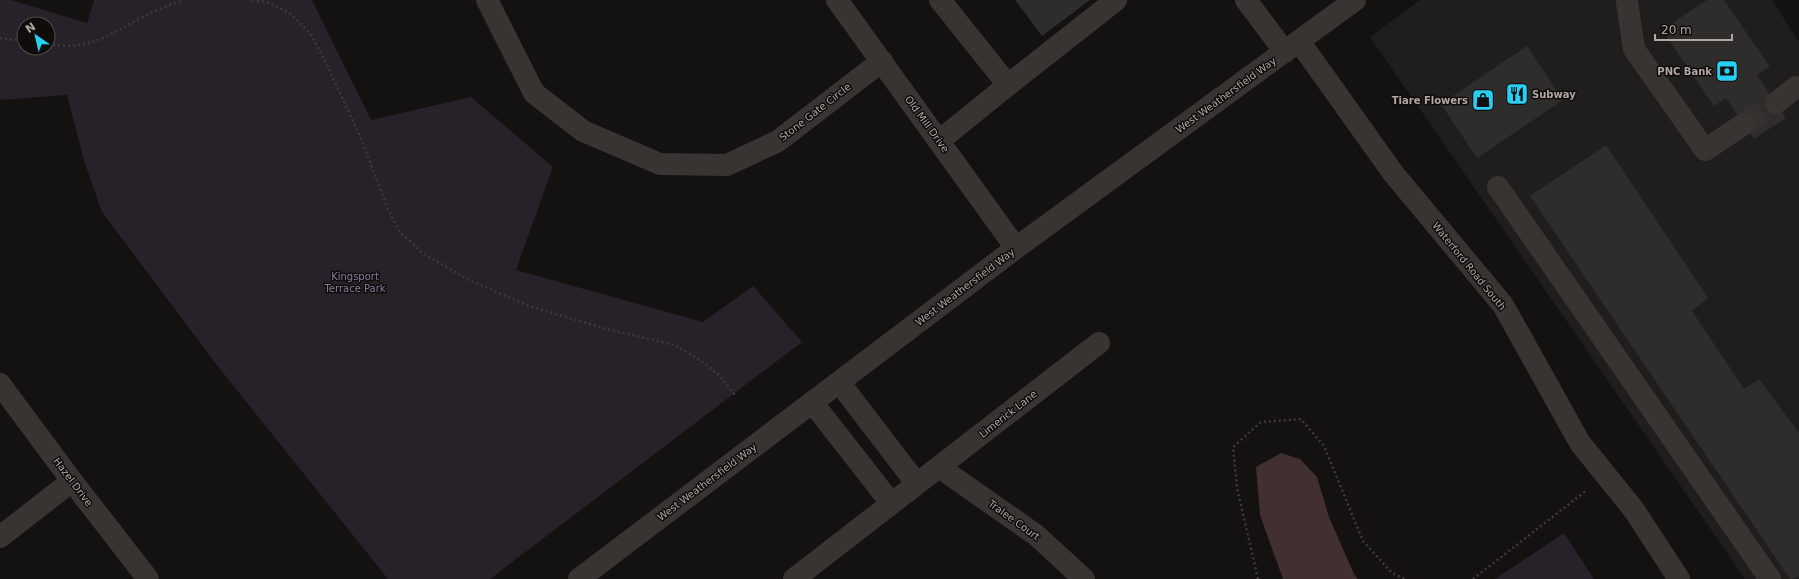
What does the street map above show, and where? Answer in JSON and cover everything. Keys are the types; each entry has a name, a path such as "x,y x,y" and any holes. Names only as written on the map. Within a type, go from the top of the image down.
{"street":[{"name":"Stone Gate Circle","path":"487,0 534,93 583,130 660,164 727,165 778,141 882,60"},
{"name":"Old Mill Drive","path":"837,0 882,60 1016,248"},
{"path":"940,0 1008,85"},
{"path":"939,141 1116,0"},
{"name":"Waterford Road South","path":"1246,0 1292,46 1393,173 1503,305 1580,442 1634,510 1679,579"},
{"name":"West Weathersfield Way","path":"580,579 1016,248 1354,0"},
{"path":"1627,2 1634,49 1705,150 1744,124"},
{"path":"1776,103 1796,87"},
{"path":"1498,187 1770,579"},
{"name":"Limerick Lane","path":"794,579 1099,343"},
{"path":"839,382 917,484"},
{"name":"Hazel Drive","path":"0,384 72,481 148,579"},
{"path":"812,402 891,503"},
{"name":"Tralee Court","path":"940,467 1036,535 1084,579"},
{"path":"0,537 72,481"}],"path":[{"path":"56,45 79,46 98,42 144,16 183,0"},
{"path":"252,0 267,2 291,14 310,33 327,65 360,136 388,209 399,230 421,252 469,280 529,306 610,330 675,345 700,360 718,374 736,396"},
{"path":"0,38 16,40"},
{"path":"1258,579 1237,488 1233,447 1261,422 1302,419 1324,446 1363,541 1392,573 1404,579"},
{"path":"1473,579 1606,475"}],"shaded area":[{"path":"1420,0 1772,0 1799,42 1799,579 1745,579 1370,37"},
{"path":"1281,453 1300,459 1317,477 1329,517 1354,574 1358,579 1283,579 1260,515 1256,467"}],"green space":[{"name":"Kingsport Terrace Park","path":"0,0 11,0 87,23 94,0 312,0 371,120 471,97 553,167 516,270 703,322 753,286 802,342 490,579 388,579 216,364 102,212 85,164 67,95 0,100"},
{"path":"1564,533 1594,579 1495,579"}],"building":[{"path":"1015,0 1090,0 1042,36"},
{"name":"PNC Bank","path":"1707,0 1724,0 1770,67 1757,75 1786,118 1754,139 1726,98 1714,106 1662,30"},
{"path":"1527,46 1563,100 1477,158 1441,104"},
{"path":"1606,145 1708,298 1692,311 1744,389 1759,379 1799,433 1799,576 1794,579 1790,579 1530,196"}],"tunnel":[{"path":"1744,124 1776,103"}],"place":[{"name":"PNC Bank","path":"1727,71"},
{"name":"Subway","path":"1517,94"},
{"name":"Tiare Flowers","path":"1483,100"}]}
